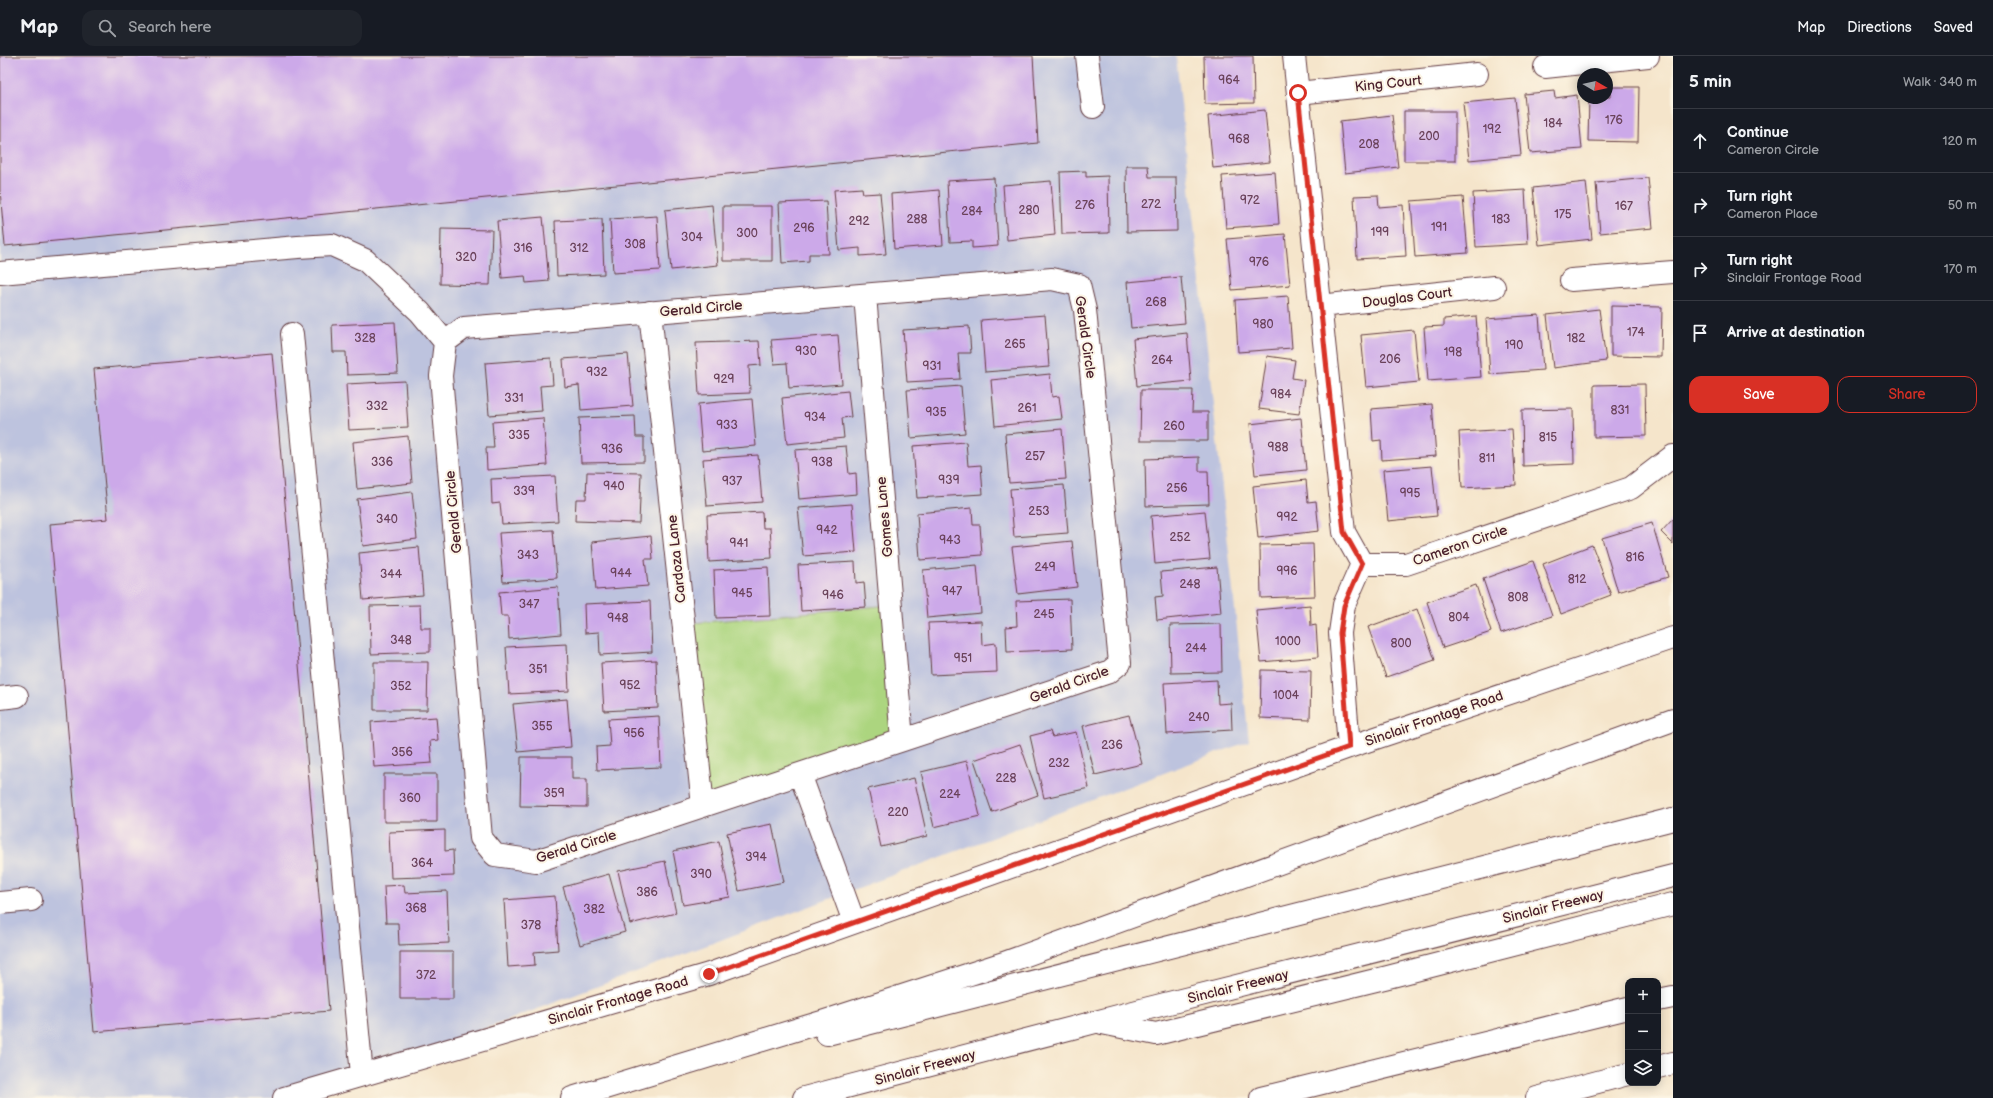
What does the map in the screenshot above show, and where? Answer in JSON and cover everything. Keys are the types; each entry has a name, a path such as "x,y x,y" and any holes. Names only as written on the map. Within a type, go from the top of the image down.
{"main road":[{"path":"1087,56 1093,107"},
{"path":"1294,56 1344,532 1362,564 1344,606 1340,633 1349,747"},
{"path":"1545,68 1648,56"},
{"name":"King Court","path":"1298,93 1477,74"},
{"path":"0,273 332,245 366,260 420,312 445,342"},
{"path":"1571,280 1673,272"},
{"name":"Gerald Circle","path":"1052,280 1079,286 1085,318 1120,648 1120,663 1109,672 536,861 495,855 481,838 441,376 445,342 464,328 650,312 1052,280"},
{"name":"Douglas Court","path":"1320,306 1494,287"},
{"name":"Gomes Lane","path":"865,295 902,740"},
{"name":"Cardoza Lane","path":"650,312 703,806"},
{"path":"292,334 362,1075"},
{"name":"Cameron Circle","path":"1362,564 1406,564 1631,488 1673,456"},
{"name":"Sinclair Frontage Road","path":"284,1098 709,974 1349,747 1673,638"},
{"path":"572,1098 825,1021 1004,963 1673,720"},
{"path":"800,774 854,922"},
{"path":"576,1098 1673,819"},
{"name":"Sinclair Freeway","path":"804,1098 1673,876"},
{"path":"0,903 31,900"},
{"path":"1097,1022 1156,1034 1388,977 1673,904"},
{"path":"1661,999 1673,996"},
{"path":"1261,1098 1625,1009"},
{"path":"1661,1066 1673,1063"},
{"path":"1537,1098 1625,1075"}],"shaded area":[{"path":"0,56 1176,56 1249,741 301,1098 0,1098"}],"green space":[{"path":"891,605 902,740 703,806 683,624"}],"building":[{"path":"0,56 1033,56 1038,143 5,246 0,191"},
{"path":"1204,56 1253,56 1254,103 1205,104"},
{"path":"1613,87 1639,87 1638,142 1588,141 1589,104 1613,104"},
{"path":"1554,91 1555,98 1577,95 1582,149 1530,153 1524,94"},
{"path":"1515,98 1521,155 1469,160 1463,103"},
{"path":"1265,110 1270,162 1213,168 1208,116"},
{"path":"1404,111 1455,111 1455,161 1404,161"},
{"path":"1392,115 1398,167 1345,173 1340,121"},
{"path":"1126,166 1148,166 1149,177 1176,177 1177,231 1127,232"},
{"path":"1086,171 1086,177 1108,176 1109,233 1062,234 1060,172"},
{"path":"1275,172 1279,224 1226,228 1222,176"},
{"path":"994,178 998,246 972,248 972,241 950,242 947,181"},
{"path":"1648,178 1653,228 1600,233 1596,183"},
{"path":"1051,181 1055,235 1007,240 1003,185"},
{"path":"1586,182 1592,239 1539,245 1533,188"},
{"path":"862,188 863,194 880,193 886,254 860,256 860,248 839,250 834,190"},
{"path":"939,190 943,245 894,249 891,194"},
{"path":"1525,190 1528,244 1476,247 1473,193"},
{"path":"1378,195 1379,207 1403,205 1406,256 1357,259 1354,196"},
{"path":"1463,197 1468,253 1415,257 1411,201"},
{"path":"826,201 829,254 809,254 809,261 782,263 779,203"},
{"path":"712,205 718,265 671,270 665,210"},
{"path":"723,206 772,206 772,261 723,261"},
{"path":"657,216 660,270 613,273 610,219"},
{"path":"543,217 549,281 526,283 525,276 502,278 497,221"},
{"path":"602,219 604,274 557,276 555,221"},
{"path":"441,229 492,230 490,285 440,284"},
{"path":"1285,234 1290,285 1232,290 1227,239"},
{"path":"1181,277 1185,323 1131,328 1127,282"},
{"path":"1288,296 1292,348 1238,352 1235,300"},
{"path":"1611,306 1662,307 1661,357 1611,356"},
{"path":"1599,309 1606,361 1553,368 1547,315"},
{"path":"1045,315 1049,367 985,372 981,320"},
{"path":"1539,315 1543,370 1490,374 1486,319"},
{"path":"1476,316 1481,377 1428,381 1424,327 1444,326 1444,319"},
{"path":"395,322 398,373 347,375 346,352 333,352 332,325"},
{"path":"969,326 971,353 958,353 960,379 907,382 903,330"},
{"path":"1414,330 1419,382 1366,387 1361,335"},
{"path":"1187,333 1191,381 1137,386 1133,339"},
{"path":"838,335 842,384 789,388 787,363 774,364 771,340"},
{"path":"759,341 761,365 749,366 750,393 699,395 696,343"},
{"path":"272,353 329,1011 94,1032 50,524 108,519 94,369"},
{"path":"628,354 633,406 581,410 579,385 565,387 563,359"},
{"path":"1267,356 1295,360 1292,378 1304,380 1299,414 1259,409"},
{"path":"551,358 553,385 540,386 542,411 489,415 485,363"},
{"path":"1050,374 1052,397 1059,396 1062,419 995,426 991,380"},
{"path":"405,381 408,427 349,430 346,384"},
{"path":"1645,384 1646,436 1594,437 1594,385"},
{"path":"961,386 965,433 911,438 907,390"},
{"path":"1141,390 1193,390 1192,412 1208,412 1208,441 1140,441"},
{"path":"848,391 851,417 842,418 844,438 787,444 782,398"},
{"path":"752,399 756,446 702,451 698,404"},
{"path":"1432,404 1436,456 1382,460 1381,440 1373,441 1371,409"},
{"path":"1573,409 1574,464 1523,466 1522,410"},
{"path":"635,416 636,437 644,437 644,462 581,463 579,418"},
{"path":"543,418 547,465 487,470 486,448 494,448 492,422"},
{"path":"1301,418 1306,470 1255,475 1250,424"},
{"path":"1062,429 1066,479 1009,483 1005,434"},
{"path":"1512,429 1516,485 1462,488 1459,432"},
{"path":"408,436 412,483 357,489 353,442"},
{"path":"966,442 968,466 981,465 983,494 917,498 913,446"},
{"path":"846,446 849,474 856,473 857,494 799,499 795,450"},
{"path":"758,455 762,502 707,506 703,459"},
{"path":"1199,457 1199,471 1208,471 1209,504 1146,506 1145,459"},
{"path":"1432,466 1437,516 1388,521 1383,470"},
{"path":"587,472 641,473 639,523 575,521 576,499 586,499"},
{"path":"555,476 558,521 502,524 500,503 492,504 491,479"},
{"path":"1306,480 1308,502 1316,501 1319,531 1258,538 1253,486"},
{"path":"1064,485 1068,533 1014,537 1010,489"},
{"path":"412,492 417,539 363,546 357,499"},
{"path":"852,504 856,552 803,556 798,508"},
{"path":"972,508 973,525 980,525 982,555 920,560 917,513"},
{"path":"1205,511 1210,559 1155,564 1151,516"},
{"path":"762,512 763,528 770,528 772,558 709,562 707,515"},
{"path":"1673,519 1673,544 1661,532"},
{"path":"1652,523 1668,577 1618,592 1602,538"},
{"path":"553,530 557,578 503,582 499,533"},
{"path":"651,536 653,559 645,559 648,586 596,590 592,542"},
{"path":"1072,541 1077,587 1018,594 1012,547"},
{"path":"1313,544 1315,596 1261,598 1260,545"},
{"path":"1592,545 1611,595 1561,614 1543,564"},
{"path":"419,547 423,595 363,600 359,553"},
{"path":"1533,561 1552,616 1501,633 1483,579"},
{"path":"855,562 856,583 864,582 866,607 801,611 798,565"},
{"path":"977,565 981,613 927,618 923,570"},
{"path":"768,567 770,616 716,618 714,570"},
{"path":"1217,567 1221,613 1157,620 1155,597 1163,596 1161,572"},
{"path":"1476,585 1491,632 1443,648 1427,602"},
{"path":"558,587 561,634 509,639 508,616 501,616 499,592"},
{"path":"1070,599 1072,649 1007,652 1006,627 1017,626 1016,601"},
{"path":"650,601 652,652 600,655 599,632 585,633 584,604"},
{"path":"420,605 421,628 430,628 430,652 371,654 370,606"},
{"path":"1310,605 1311,626 1316,625 1318,657 1261,662 1256,610"},
{"path":"1417,609 1435,660 1386,677 1368,627"},
{"path":"981,621 982,645 996,643 997,672 931,675 928,623"},
{"path":"1221,624 1222,672 1171,673 1170,625"},
{"path":"567,644 569,691 509,694 506,647"},
{"path":"656,660 658,708 604,711 601,663"},
{"path":"374,662 428,662 427,710 374,710"},
{"path":"1261,670 1311,671 1310,720 1260,718"},
{"path":"1217,680 1218,704 1231,703 1232,730 1167,734 1164,683"},
{"path":"567,699 571,747 518,752 513,704"},
{"path":"1129,715 1142,764 1095,775 1083,726"},
{"path":"659,716 661,767 597,770 596,747 610,746 608,719"},
{"path":"436,717 438,740 430,741 432,763 374,767 371,722"},
{"path":"1050,731 1052,737 1076,732 1089,788 1044,798 1030,736"},
{"path":"1020,744 1038,795 992,812 974,760"},
{"path":"521,757 572,757 572,779 587,779 587,807 520,806"},
{"path":"967,761 980,816 934,827 921,772"},
{"path":"384,774 437,774 437,822 384,822"},
{"path":"914,778 927,836 881,847 868,789"},
{"path":"772,824 784,882 739,891 727,833"},
{"path":"445,830 445,851 453,850 454,876 391,878 389,832"},
{"path":"719,841 730,897 683,905 673,851"},
{"path":"665,861 676,913 630,924 618,871"},
{"path":"609,874 625,932 580,945 563,887"},
{"path":"404,885 405,893 447,891 449,943 399,945 398,923 386,923 384,886"},
{"path":"555,896 558,950 534,952 535,965 508,967 504,900"},
{"path":"400,952 453,952 453,999 400,999"}],"route":[{"path":"709,974 1349,747 1340,633 1344,606 1362,564 1344,532 1298,93"}]}
